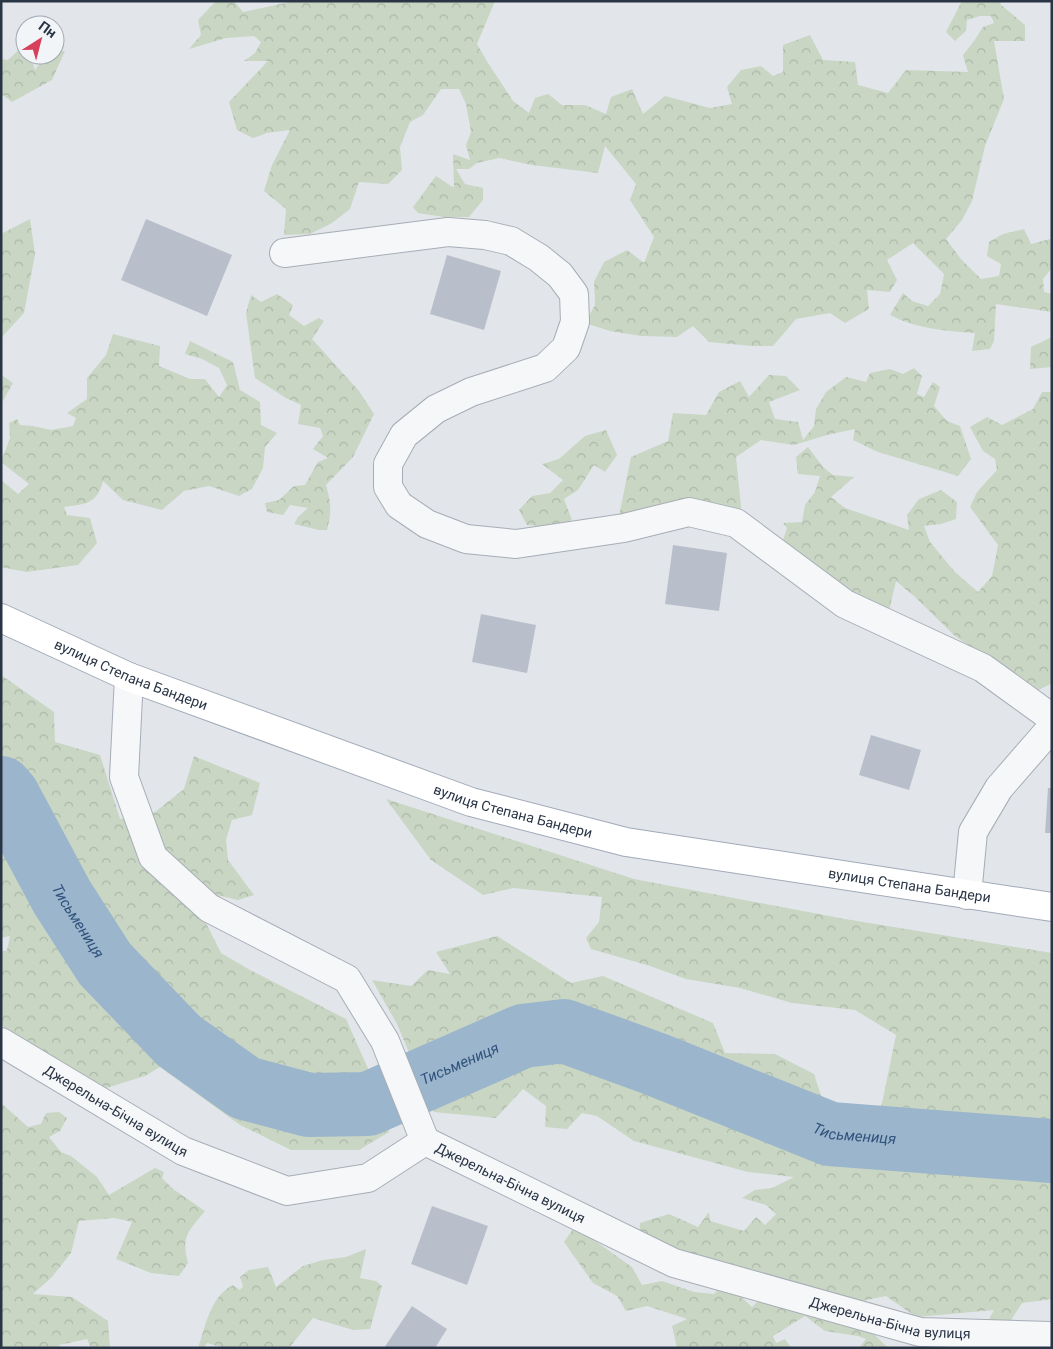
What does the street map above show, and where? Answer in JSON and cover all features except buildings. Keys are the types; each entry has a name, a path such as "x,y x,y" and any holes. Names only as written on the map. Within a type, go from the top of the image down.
{"main road":[{"name":"вулиця Степана Бандери","path":"1,618 129,677 471,802 626,842 1052,907"}],"street":[{"path":"284,253 448,232 485,235 511,241 539,258 560,275 574,294 575,322 566,348 545,368 472,392 436,409 404,435 388,464 388,487 399,505 427,524 466,539 516,544 624,528 688,512 736,523 846,604 983,668 1052,718"},
{"path":"129,677 124,777 153,857 209,908 346,979 385,1041 425,1141"},
{"path":"967,895 973,832 998,788 1052,727"},
{"name":"Джерельна-Бічна вулиця","path":"1,1042 183,1152 286,1191 368,1178 425,1141 674,1263 920,1332 1052,1336"}],"green space":[{"path":"216,1 234,1 243,12 294,1 495,1 477,44 513,101 529,113 535,98 548,94 562,105 585,105 606,114 611,97 632,89 643,114 665,96 710,108 732,104 727,87 741,70 761,66 773,76 783,72 783,45 810,35 823,60 855,62 858,85 888,93 906,70 968,72 963,55 983,27 994,23 991,16 980,16 967,20 966,31 955,41 946,32 962,1 1002,1 1000,4 1025,25 1025,41 994,41 1004,99 985,146 972,201 962,220 946,239 961,259 981,279 999,276 1001,264 987,256 989,242 1003,234 1024,229 1031,244 1050,239 1052,268 1043,279 1044,292 1052,294 1052,312 996,304 994,341 990,349 972,351 975,333 942,330 900,320 890,315 903,293 912,301 928,306 940,294 944,274 913,243 887,260 897,280 890,292 867,290 869,309 845,323 830,313 796,319 773,346 709,342 693,326 677,337 641,336 610,331 585,323 595,305 594,282 604,262 627,250 644,263 654,237 630,200 636,184 605,146 598,173 532,165 499,158 477,163 469,169 456,169 465,184 483,188 483,200 469,217 444,217 418,213 413,207 436,176 454,188 453,154 470,160 466,145 471,132 466,104 459,89 441,89 423,115 410,122 400,147 402,170 388,184 359,182 350,209 332,223 310,234 284,235 286,209 264,191 272,165 290,130 267,133 253,138 237,130 229,102 268,61 244,61 255,53 261,42 254,36 226,38 189,49 201,35 198,20"},
{"path":"15,53 15,65 33,65 35,70 39,65 59,65 52,80 12,102 3,95 1,97 1,59 8,60"},
{"path":"30,219 35,254 24,313 1,338 1,234"},
{"path":"277,294 293,305 289,315 304,326 319,318 324,321 312,339 359,391 374,414 353,457 326,485 330,508 327,530 294,524 298,517 308,508 290,505 283,515 267,512 265,503 279,500 294,486 305,485 318,462 328,458 313,449 323,436 320,428 298,424 301,405 286,398 255,378 246,313 251,295 261,302"},
{"path":"113,334 160,346 159,366 190,379 205,379 219,397 227,385 219,368 202,359 185,354 190,341 233,362 240,390 260,402 261,425 277,433 265,447 263,468 252,489 239,496 209,486 184,491 162,510 123,500 103,481 97,495 89,502 64,507 67,515 90,518 97,543 78,565 26,572 1,567 1,480 18,494 29,484 1,462 10,438 9,423 17,419 20,425 51,430 73,426 76,418 67,413 87,399 87,378 106,355"},
{"path":"1052,337 1052,367 1030,369 1031,347"},
{"path":"914,368 922,376 917,394 924,397 933,382 940,387 934,406 947,421 960,426 971,459 958,476 878,452 853,440 855,429 794,445 761,440 736,457 742,516 619,516 631,457 668,441 673,413 706,415 719,392 740,381 749,397 769,375 786,376 800,390 769,402 775,419 798,422 803,440 814,426 816,409 826,392 846,377 866,382 870,373 890,369 903,374"},
{"path":"1,376 13,383 1,404"},
{"path":"1042,392 1052,392 1052,683 1035,692 955,636 896,581 888,615 780,549 787,528 783,523 802,522 805,505 815,492 820,476 798,474 796,457 808,447 823,467 833,475 854,477 831,497 845,508 909,530 907,515 919,499 941,490 957,502 956,519 941,524 924,526 930,542 955,572 978,592 992,576 998,545 970,507 977,492 997,470 995,459 983,451 970,427 987,417 1002,425 1033,409"},
{"path":"606,430 617,455 605,472 594,465 578,490 564,499 572,520 556,527 527,525 519,510 532,496 550,493 563,480 542,464 559,459 585,436"},
{"path":"1,675 54,712 55,742 100,755 120,819 155,812 184,789 194,756 260,783 252,815 232,820 226,840 228,860 254,895 238,900 221,896 202,915 221,953 346,1019 389,1116 389,1132 359,1150 291,1150 240,1125 160,1067 145,1076 103,1089 1,1025 1,952 7,950 10,936 1,938"},
{"path":"386,799 634,879 845,919 1052,953 1052,1299 1022,1303 1008,1325 986,1325 994,1310 916,1317 886,1296 847,1304 639,1237 640,1223 669,1214 698,1227 709,1212 710,1221 744,1231 756,1217 765,1225 776,1214 766,1205 742,1198 755,1190 772,1188 794,1177 748,1172 634,1141 597,1116 582,1113 567,1129 545,1127 546,1106 523,1089 496,1118 434,1112 397,1024 372,980 411,986 428,970 450,974 436,952 497,936 571,983 603,976 713,1023 725,1053 775,1054 814,1074 829,1120 871,1127 882,1103 896,1035 855,1010 792,1003 740,988 686,979 650,966 591,949 586,938 599,922 602,897 513,888 483,895 431,860"},
{"path":"1,1103 28,1127 41,1124 46,1113 59,1112 67,1118 60,1131 49,1137 61,1152 71,1156 97,1177 109,1195 155,1168 164,1172 162,1178 173,1189 205,1211 190,1230 186,1240 185,1246 188,1263 179,1276 151,1273 116,1259 132,1222 114,1218 79,1221 71,1253 52,1277 33,1294 72,1297 108,1321 110,1348 91,1348 87,1339 59,1345 61,1348 1,1348"},
{"path":"573,1229 591,1238 632,1267 642,1285 662,1281 694,1292 714,1294 721,1286 731,1287 752,1307 767,1292 871,1331 887,1347 859,1348 866,1339 825,1331 805,1316 773,1336 776,1343 785,1339 791,1348 677,1348 672,1326 687,1319 647,1306 626,1311 617,1296 593,1283 564,1242"},
{"path":"366,1249 360,1278 376,1281 382,1286 370,1329 353,1330 313,1318 289,1348 224,1348 207,1343 204,1348 198,1348 214,1304 225,1290 233,1285 240,1290 243,1286 240,1277 249,1270 268,1267 276,1287 303,1266 323,1260 346,1257"}],"waterway":[{"name":"Тисьмениця","path":"1,788 8,796 62,897 105,964 179,1041 245,1088 309,1105 368,1104 523,1036 564,1031 655,1064 830,1134 1052,1151"}]}
